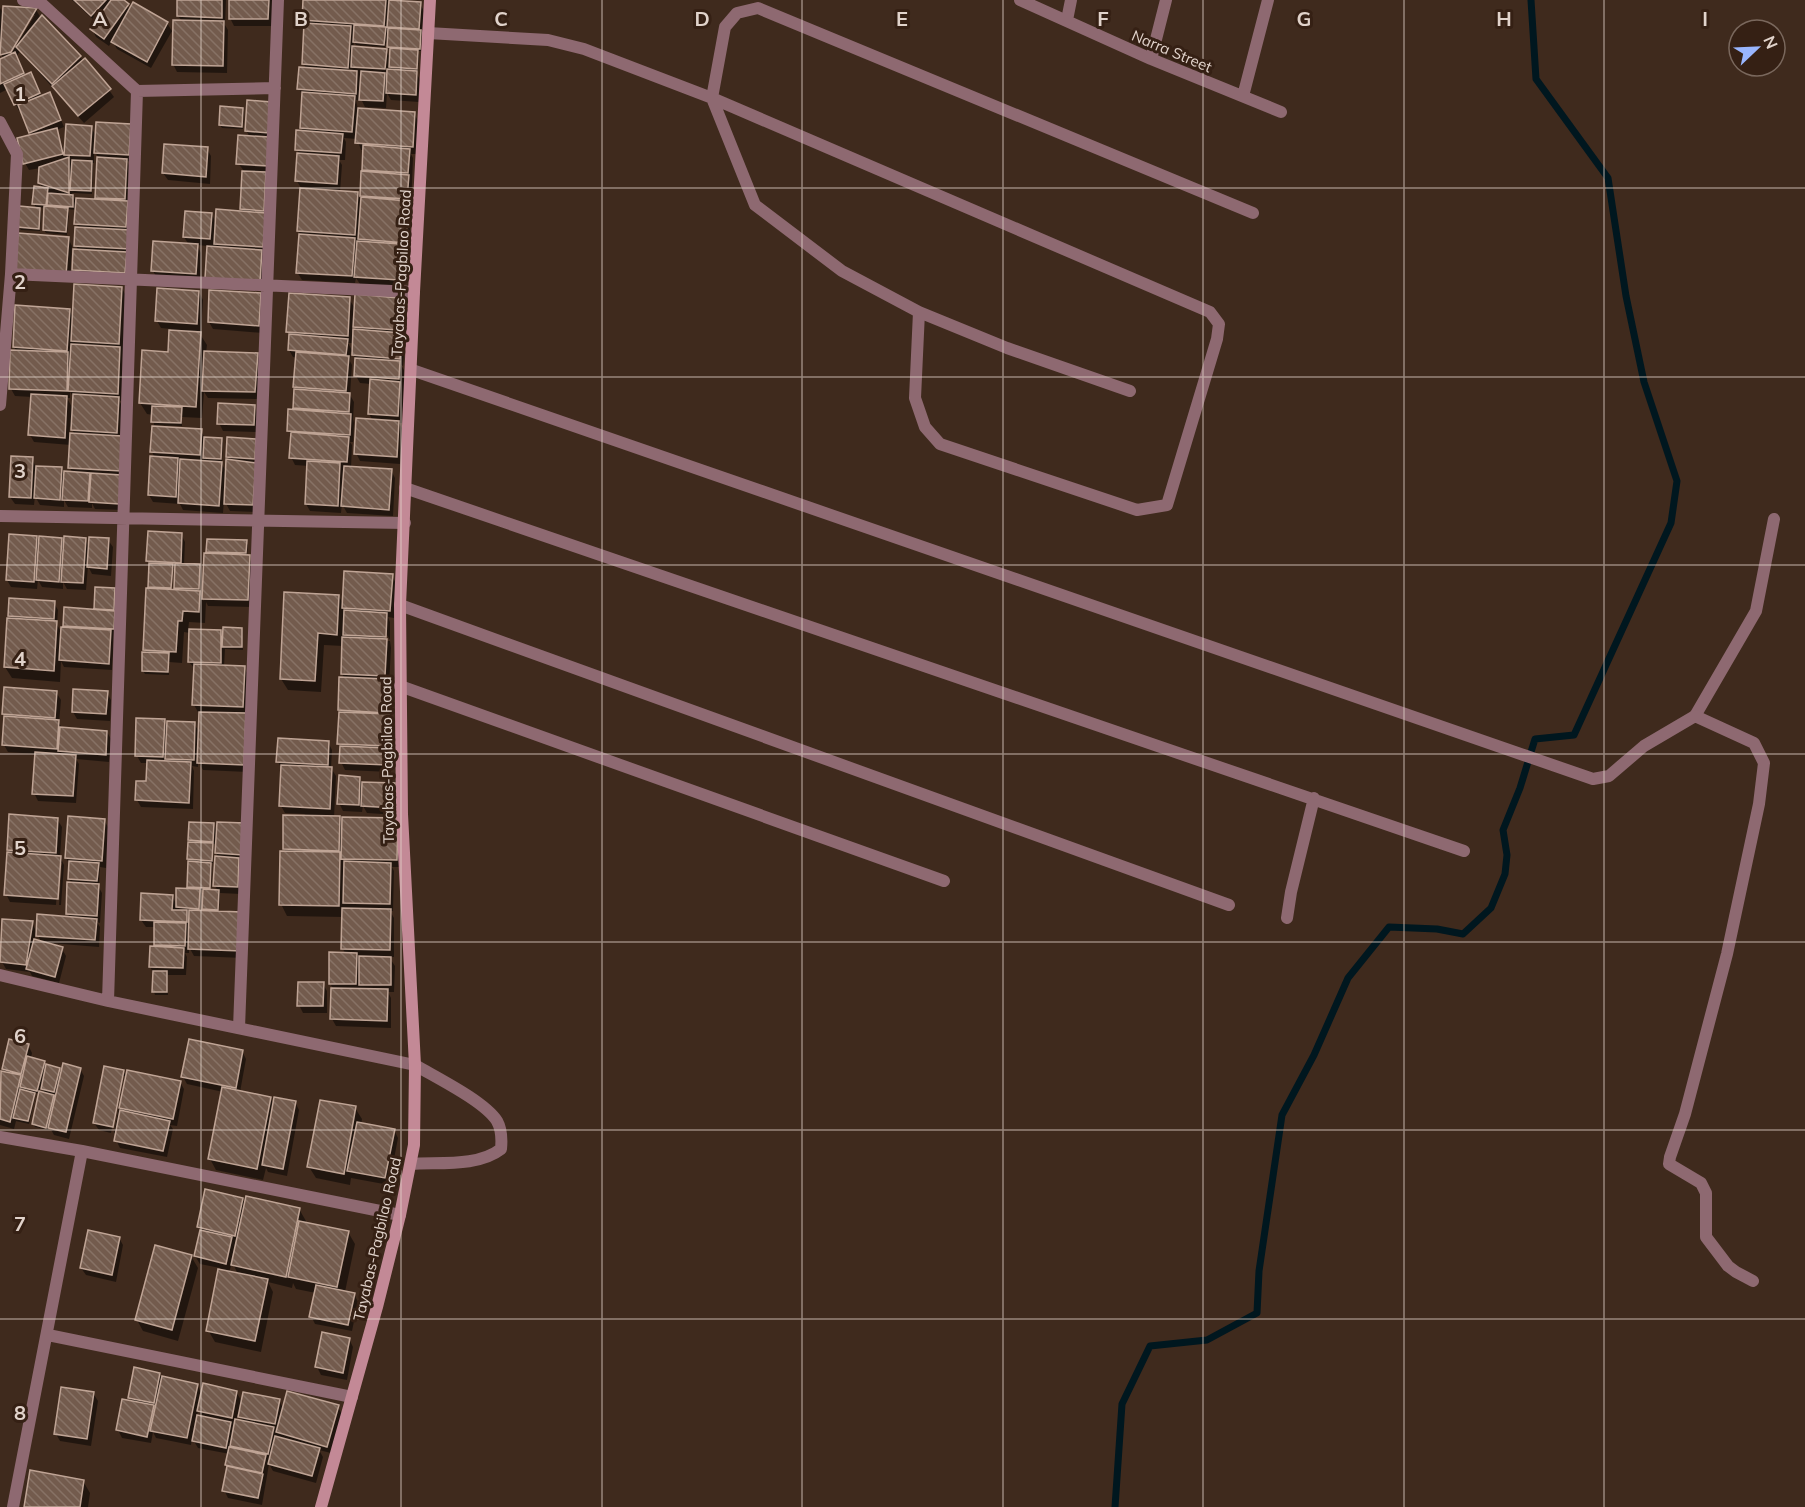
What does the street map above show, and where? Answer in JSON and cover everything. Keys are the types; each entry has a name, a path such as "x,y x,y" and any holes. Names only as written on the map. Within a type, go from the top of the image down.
{"main road":[{"name":"Tayabas-Pagbilao Road","path":"321,1507 400,1215 414,1145 415,1065 402,814 400,605 430,0"}],"street":[{"path":"23,0 41,3 137,91 275,88"},
{"path":"239,1028 278,0"},
{"name":"Narra Street","path":"1020,0 1151,59 1281,112"},
{"path":"1066,20 1071,0"},
{"path":"1151,59 1166,0"},
{"path":"1243,96 1268,0"},
{"path":"1130,391 1007,348 919,312 842,271 755,205 712,98 725,27 737,13 758,8 1253,213"},
{"path":"428,33 548,40 584,49 712,98 1210,312 1219,324 1217,339 1167,505 1137,510 940,444 925,427 915,398 919,312"},
{"path":"108,1001 137,91"},
{"path":"0,122 17,154 12,274 0,405"},
{"path":"12,274 414,292"},
{"path":"412,370 1593,779 1608,776 1644,747 1695,716 1756,611 1774,519"},
{"path":"405,488 1464,851"},
{"path":"0,516 405,523"},
{"path":"400,605 1229,905"},
{"path":"400,686 944,881"},
{"path":"1695,716 1754,743 1764,763 1760,804 1727,954 1686,1114 1669,1164 1701,1183 1706,1193 1706,1237 1728,1266 1752,1281"},
{"path":"1287,918 1291,892 1314,798"},
{"path":"0,975 108,1001 415,1065 483,1107 497,1122 503,1137 501,1149 492,1155 473,1160 411,1164"},
{"path":"0,1137 82,1150 400,1215"},
{"path":"13,1507 82,1150"},
{"path":"48,1335 352,1397"}],"building":[{"path":"74,0 106,0 91,16"},
{"path":"111,0 124,0 129,4 104,39 90,29"},
{"path":"177,0 222,0 222,18 177,16"},
{"path":"229,0 269,0 268,19 229,19"},
{"path":"303,0 386,0 384,26 302,20"},
{"path":"389,0 421,2 419,29 387,27"},
{"path":"133,2 168,22 147,62 111,42"},
{"path":"3,6 37,8 11,52 0,55"},
{"path":"42,15 81,56 52,84 16,47"},
{"path":"173,20 224,21 223,66 172,65"},
{"path":"304,23 351,26 348,68 302,64"},
{"path":"354,25 386,27 384,45 353,42"},
{"path":"388,28 421,30 420,49 387,47"},
{"path":"352,46 387,49 385,69 351,67"},
{"path":"390,48 418,50 417,69 389,67"},
{"path":"15,52 24,73 0,84 0,59"},
{"path":"85,58 111,89 78,116 52,86"},
{"path":"299,67 357,71 356,94 297,89"},
{"path":"387,69 417,71 416,95 386,93"},
{"path":"361,71 385,73 383,101 359,100"},
{"path":"31,72 40,93 14,105 4,84"},
{"path":"50,92 61,120 29,133 18,105"},
{"path":"302,92 355,96 352,132 300,128"},
{"path":"247,100 271,102 269,133 245,131"},
{"path":"220,106 243,108 242,127 219,125"},
{"path":"358,108 415,112 413,147 355,143"},
{"path":"96,122 131,124 129,155 94,153"},
{"path":"66,124 92,126 90,156 64,155"},
{"path":"57,128 63,154 23,164 17,138"},
{"path":"296,130 343,134 341,153 295,150"},
{"path":"238,135 269,137 268,166 236,164"},
{"path":"164,144 208,147 206,177 162,173"},
{"path":"363,145 410,149 408,173 362,170"},
{"path":"297,153 339,156 337,184 295,181"},
{"path":"69,157 69,193 38,183 39,167"},
{"path":"97,157 127,159 125,199 95,198"},
{"path":"72,160 92,161 91,191 70,190"},
{"path":"242,171 266,172 264,211 240,209"},
{"path":"361,171 409,175 407,199 360,196"},
{"path":"34,186 48,188 46,205 32,204"},
{"path":"300,188 358,192 355,235 297,231"},
{"path":"48,193 73,195 73,207 47,205"},
{"path":"361,197 408,201 406,243 358,239"},
{"path":"76,198 128,201 126,227 74,224"},
{"path":"19,206 40,208 39,229 17,227"},
{"path":"44,206 68,208 66,232 43,230"},
{"path":"216,209 266,213 263,247 214,244"},
{"path":"185,211 212,213 210,239 183,237"},
{"path":"75,227 131,230 130,249 74,246"},
{"path":"18,233 69,237 66,275 15,272"},
{"path":"299,234 355,238 352,276 296,273"},
{"path":"153,241 198,244 196,274 151,271"},
{"path":"357,241 401,244 399,280 354,277"},
{"path":"207,246 262,250 260,282 205,278"},
{"path":"73,249 127,252 125,273 72,270"},
{"path":"74,284 122,287 119,344 71,341"},
{"path":"157,288 199,291 197,324 155,321"},
{"path":"209,290 261,293 259,326 208,322"},
{"path":"289,293 350,297 348,336 286,332"},
{"path":"355,294 399,298 397,330 353,327"},
{"path":"15,305 70,309 67,351 13,347"},
{"path":"353,329 402,333 400,359 352,355"},
{"path":"169,330 201,332 196,407 139,403 142,350 168,352"},
{"path":"289,334 348,339 346,355 288,350"},
{"path":"71,344 120,347 118,394 68,391"},
{"path":"10,350 68,352 67,391 9,389"},
{"path":"204,351 258,353 255,392 202,391"},
{"path":"296,352 349,356 346,391 293,387"},
{"path":"355,358 400,361 399,379 354,376"},
{"path":"370,379 400,382 398,416 368,414"},
{"path":"294,389 350,393 349,412 293,408"},
{"path":"31,394 67,396 65,438 28,435"},
{"path":"73,394 119,397 117,433 71,430"},
{"path":"218,403 255,405 254,425 217,424"},
{"path":"152,406 182,407 181,423 151,422"},
{"path":"288,409 351,414 350,435 287,431"},
{"path":"356,418 399,421 397,457 354,454"},
{"path":"152,426 202,429 200,455 150,452"},
{"path":"291,432 349,437 347,462 289,458"},
{"path":"70,433 122,436 121,471 68,468"},
{"path":"204,437 222,438 221,459 203,458"},
{"path":"227,437 256,439 255,459 226,457"},
{"path":"11,456 33,457 31,498 9,497"},
{"path":"150,456 178,458 176,497 148,495"},
{"path":"180,459 222,462 219,506 178,503"},
{"path":"226,459 256,463 253,505 224,504"},
{"path":"307,461 340,463 338,506 305,504"},
{"path":"36,466 62,467 60,500 34,498"},
{"path":"344,466 392,469 389,510 341,506"},
{"path":"64,471 90,473 88,501 62,500"},
{"path":"91,473 121,475 119,504 89,502"},
{"path":"148,531 182,533 181,563 146,561"},
{"path":"9,534 37,536 34,582 6,580"},
{"path":"39,536 62,538 59,582 36,580"},
{"path":"64,536 86,538 83,583 61,582"},
{"path":"89,537 109,538 107,569 87,567"},
{"path":"207,539 247,540 246,553 206,552"},
{"path":"204,553 250,555 248,600 202,599"},
{"path":"149,563 173,564 171,588 148,587"},
{"path":"175,563 200,564 199,589 174,588"},
{"path":"344,571 393,574 390,611 342,608"},
{"path":"95,587 115,588 114,610 94,609"},
{"path":"146,588 200,591 199,612 183,611 182,621 178,621 176,652 143,650"},
{"path":"284,592 339,595 337,635 318,633 315,681 280,679"},
{"path":"9,598 55,601 54,619 8,616"},
{"path":"64,607 115,611 114,629 63,626"},
{"path":"344,610 387,613 386,637 343,635"},
{"path":"7,618 57,621 54,671 4,667"},
{"path":"61,627 111,630 109,664 59,660"},
{"path":"223,627 242,628 242,647 222,647"},
{"path":"189,629 221,630 221,663 188,662"},
{"path":"342,637 387,639 385,676 341,674"},
{"path":"142,652 169,653 168,672 142,671"},
{"path":"194,664 245,666 243,707 192,705"},
{"path":"339,677 387,679 386,713 338,710"},
{"path":"4,687 57,691 55,718 2,714"},
{"path":"73,689 108,691 106,714 72,712"},
{"path":"199,712 246,713 244,765 197,763"},
{"path":"339,712 389,714 388,746 337,744"},
{"path":"4,716 59,720 57,749 2,745"},
{"path":"136,718 165,719 163,757 135,756"},
{"path":"167,721 195,722 194,760 165,759"},
{"path":"60,727 107,731 106,755 58,751"},
{"path":"278,738 329,741 328,765 276,762"},
{"path":"340,746 388,748 388,765 339,763"},
{"path":"35,752 76,755 73,796 32,794"},
{"path":"147,760 191,762 189,803 135,800 136,781 146,781"},
{"path":"281,765 332,767 330,809 279,806"},
{"path":"339,775 360,777 359,805 337,804"},
{"path":"362,782 395,783 394,808 361,806"},
{"path":"9,814 58,818 56,853 7,850"},
{"path":"283,815 340,816 339,851 283,849"},
{"path":"68,816 105,819 102,861 65,858"},
{"path":"342,817 398,818 397,860 341,859"},
{"path":"189,822 214,823 213,842 188,840"},
{"path":"217,822 245,823 243,855 215,853"},
{"path":"188,842 213,843 212,861 187,859"},
{"path":"280,851 340,852 339,906 279,905"},
{"path":"7,852 61,856 58,899 4,895"},
{"path":"215,856 239,858 238,887 213,886"},
{"path":"69,861 99,863 97,881 68,879"},
{"path":"188,861 211,863 210,888 187,887"},
{"path":"344,861 391,863 390,904 343,903"},
{"path":"67,882 99,884 97,916 66,914"},
{"path":"176,888 200,889 199,909 176,907"},
{"path":"203,889 219,890 218,910 202,909"},
{"path":"141,893 173,895 172,910 187,910 187,922 140,920"},
{"path":"342,908 391,909 390,950 341,949"},
{"path":"189,910 242,912 241,951 188,949"},
{"path":"37,914 97,919 95,940 36,936"},
{"path":"2,919 33,921 26,965 0,962"},
{"path":"154,922 186,923 185,946 154,945"},
{"path":"34,939 63,947 55,977 26,969"},
{"path":"150,946 184,948 183,968 149,967"},
{"path":"329,952 357,953 356,984 329,984"},
{"path":"359,956 391,957 391,985 359,985"},
{"path":"153,971 167,971 167,992 152,992"},
{"path":"298,982 324,982 323,1006 297,1006"},
{"path":"331,988 388,989 387,1021 330,1019"},
{"path":"9,1039 29,1044 21,1074 2,1069"},
{"path":"189,1039 243,1050 236,1088 181,1077"},
{"path":"27,1056 45,1061 37,1091 20,1087"},
{"path":"63,1063 81,1068 66,1132 48,1128"},
{"path":"46,1064 60,1068 54,1092 41,1089"},
{"path":"104,1066 124,1070 113,1127 93,1123"},
{"path":"127,1070 181,1081 173,1119 119,1108"},
{"path":"1,1071 21,1075 10,1122 0,1119"},
{"path":"222,1087 271,1097 257,1169 208,1159"},
{"path":"20,1089 35,1093 28,1121 13,1118"},
{"path":"39,1091 54,1095 46,1128 32,1124"},
{"path":"274,1097 296,1101 283,1169 262,1165"},
{"path":"320,1100 356,1106 344,1174 307,1167"},
{"path":"120,1110 170,1121 163,1151 114,1141"},
{"path":"357,1122 395,1129 385,1178 347,1171"},
{"path":"205,1189 243,1198 235,1236 197,1227"},
{"path":"246,1196 300,1208 286,1277 231,1265"},
{"path":"299,1221 349,1231 337,1287 288,1277"},
{"path":"88,1230 120,1237 112,1275 80,1268"},
{"path":"200,1230 232,1237 226,1264 194,1256"},
{"path":"155,1245 192,1255 172,1330 135,1320"},
{"path":"218,1269 268,1279 255,1341 206,1331"},
{"path":"316,1285 355,1293 348,1325 309,1317"},
{"path":"322,1332 350,1338 343,1373 315,1367"},
{"path":"134,1367 160,1373 154,1403 128,1398"},
{"path":"162,1376 198,1384 187,1438 150,1431"},
{"path":"203,1383 237,1391 232,1418 197,1411"},
{"path":"61,1387 94,1392 87,1439 54,1434"},
{"path":"287,1391 339,1405 327,1447 276,1432"},
{"path":"243,1392 280,1399 275,1424 238,1417"},
{"path":"122,1399 154,1405 147,1437 116,1430"},
{"path":"197,1415 231,1422 226,1448 192,1441"},
{"path":"235,1419 274,1427 268,1454 230,1446"},
{"path":"275,1436 320,1448 312,1476 268,1464"},
{"path":"229,1447 266,1455 262,1473 225,1465"},
{"path":"227,1466 263,1474 258,1498 222,1491"},
{"path":"30,1470 84,1480 80,1507 24,1507"}],"waterway":[{"path":"1115,1507 1122,1404 1150,1346 1207,1340 1257,1313 1259,1271 1282,1115 1314,1055 1348,978 1389,927 1437,929 1463,934 1491,908 1505,874 1507,855 1503,830 1520,788 1535,739 1574,735 1671,523 1677,481 1644,382 1626,296 1608,178 1536,79 1531,0"}]}
